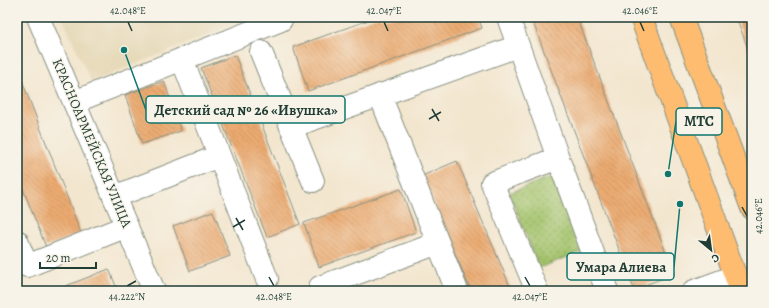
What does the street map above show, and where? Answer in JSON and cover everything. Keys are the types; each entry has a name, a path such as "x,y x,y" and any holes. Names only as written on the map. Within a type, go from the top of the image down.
{"main road":[{"path":"641,17 738,283"},
{"path":"681,17 752,208"}],"street":[{"name":"КРАСНОАРМЕЙСКАЯ УЛИЦА","path":"38,17 154,291"},
{"path":"508,17 607,291"},
{"path":"74,102 281,20"},
{"path":"291,127 518,46"},
{"path":"261,52 313,181"},
{"path":"182,59 266,279"},
{"path":"380,95 457,291"},
{"path":"114,197 219,156"},
{"path":"537,291 492,183 558,158"},
{"path":"17,241 27,266 127,226"},
{"path":"320,287 438,243"},
{"path":"694,291 738,283"}],"shaded area":[{"path":"62,17 253,17 91,82"}],"green space":[{"path":"553,176 583,251 539,268 509,193"}],"building":[{"path":"377,17 478,17 482,28 308,91 293,47"},
{"path":"531,17 577,17 674,274 634,289"},
{"path":"736,17 752,17 752,59"},
{"path":"235,55 300,224 267,237 201,68"},
{"path":"17,68 81,233 46,247 17,174"},
{"path":"164,81 181,131 142,144 125,95"},
{"path":"457,161 512,291 471,291 422,176"},
{"path":"401,189 416,232 319,267 304,223"},
{"path":"213,211 230,256 190,271 173,226"},
{"path":"109,269 118,291 53,291"}],"place":[{"name":"Детский сад № 26 «Ивушка»","path":"124,50"},
{"name":"МТС","path":"668,174"},
{"name":"Умара Алиева","path":"680,204"}]}
